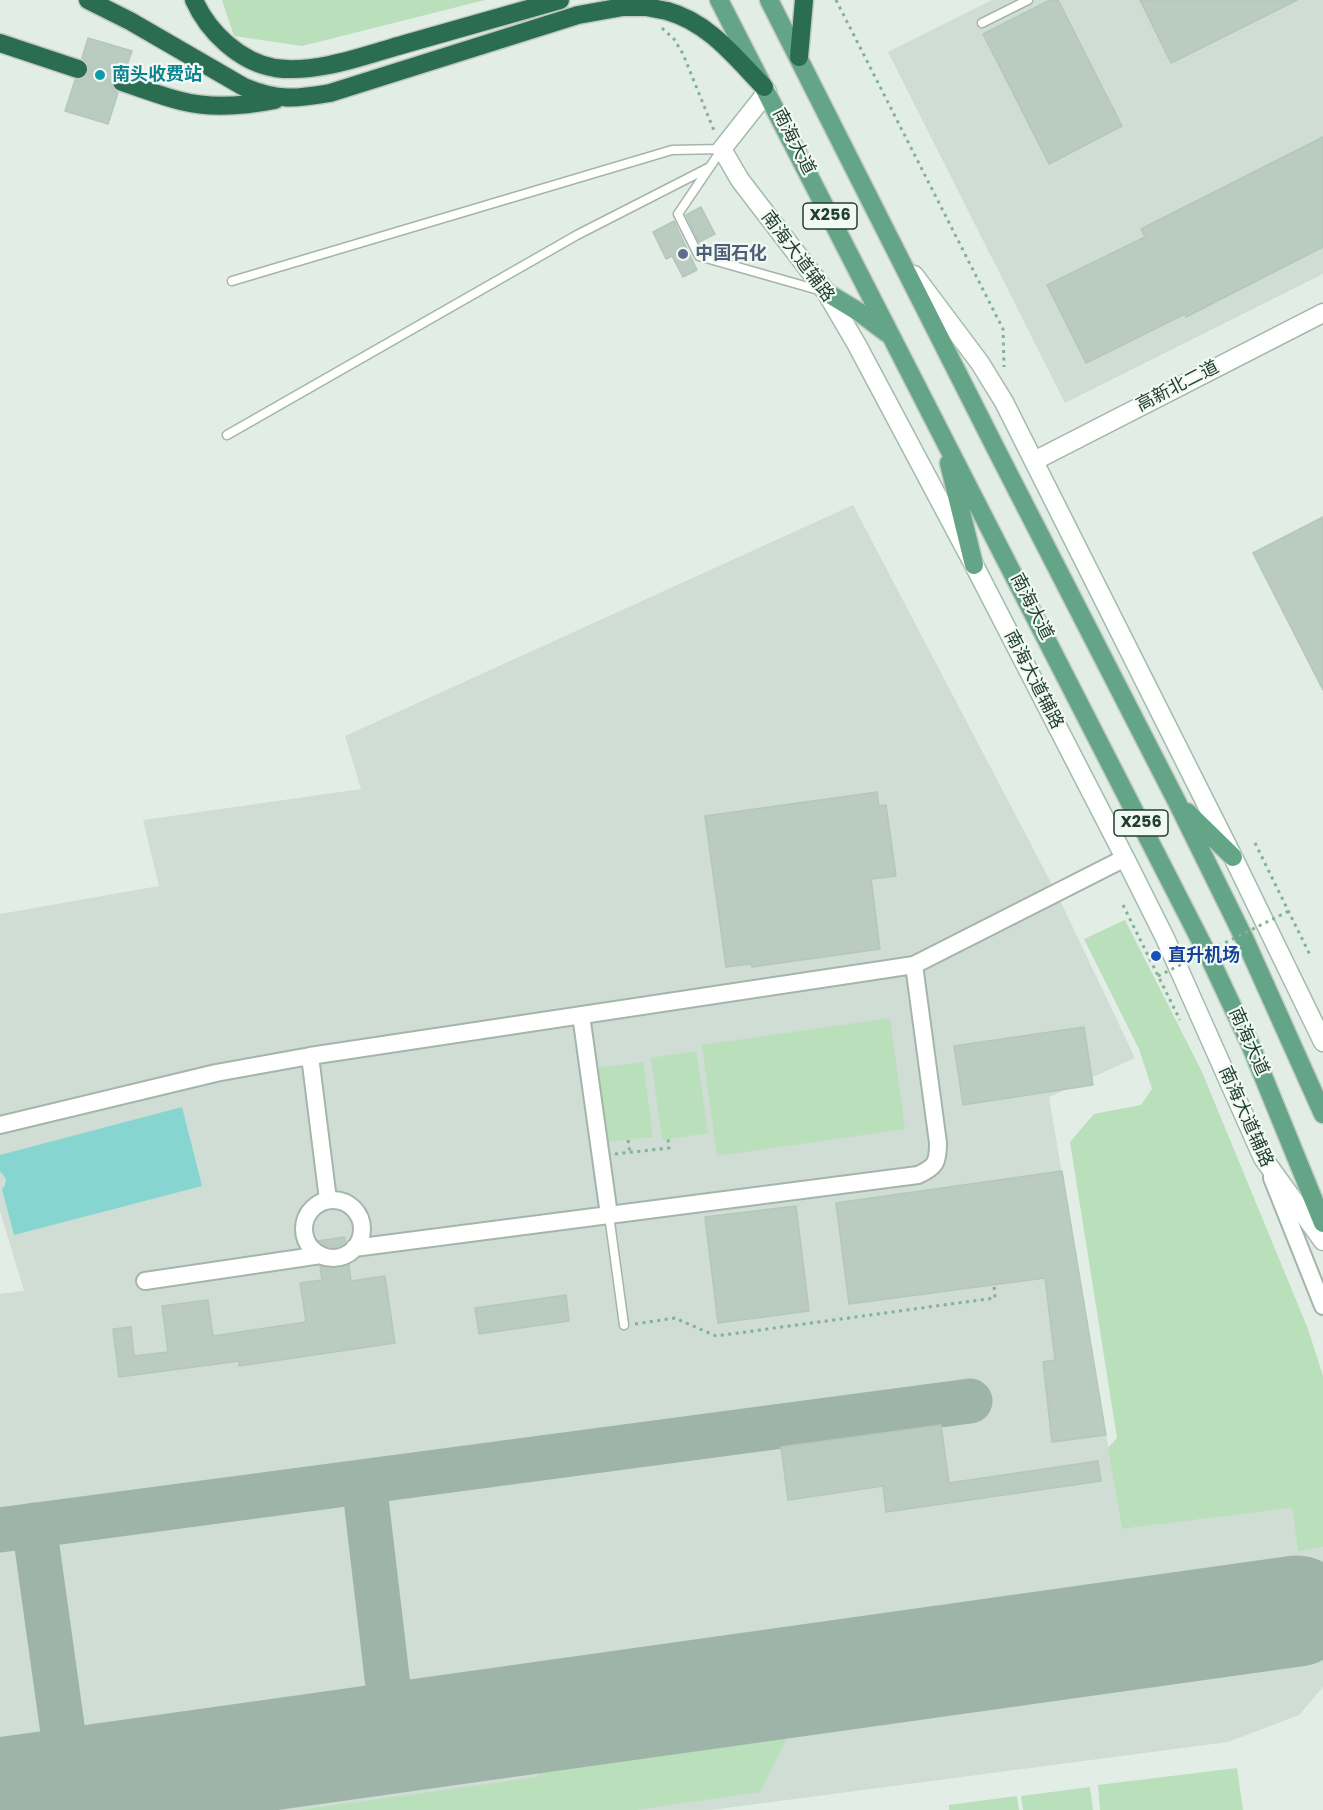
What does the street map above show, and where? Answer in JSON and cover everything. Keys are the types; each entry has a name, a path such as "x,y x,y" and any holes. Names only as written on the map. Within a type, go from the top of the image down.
{"highway":[{"path":"88,0 130,21 244,87 263,95 283,99"},
{"path":"194,0 214,32 250,60 275,68 304,69 342,62 560,0"},
{"path":"799,57 804,0"},
{"path":"122,82 182,101 208,105 234,106 304,98 330,93 578,15 646,7 661,17 682,15 696,22 710,32 766,90"},
{"path":"0,43 78,69"}],"main road":[{"name":"南海大道","path":"719,0 1211,961 1250,1044 1323,1223"},
{"name":"X256","path":"769,0 886,234 1178,802 1254,960 1323,1114"},
{"path":"722,149 766,90"},
{"name":"南海大道辅路","path":"722,149 743,185 826,292 862,356 974,565 1125,858 1169,949 1263,1158"},
{"path":"886,234 993,383 1233,857 1323,1042"},
{"path":"826,292 859,312 892,338"},
{"name":"高新北二道","path":"1034,461 1323,313"},
{"path":"942,432 974,565"},
{"path":"1178,802 1233,857"},
{"path":"1263,1158 1323,1241"}],"street":[{"path":"0,1125 216,1073 310,1056 914,965 1125,858"},
{"path":"354,1248 918,1175 930,1170 938,1158 938,1143 914,965"},
{"path":"581,1015 609,1215"},
{"path":"310,1056 328,1200"},
{"name":"南海大道辅路","path":"1263,1158 1323,1306"},
{"path":"328,1200 337,1200 353,1208 361,1223 362,1232 354,1248 347,1254 329,1258 313,1250 304,1234 304,1225 312,1209 328,1200"},
{"path":"145,1281 321,1255"}],"lane":[{"path":"982,23 1028,0"},
{"path":"722,149 678,214 699,256 826,292"},
{"path":"232,281 672,150 722,149"},
{"path":"227,435 577,235 710,167"},
{"path":"609,1215 624,1325"}],"path":[{"path":"836,0 1003,329 1004,371"},
{"path":"661,17 682,54 722,149"},
{"path":"1255,843 1310,955"},
{"path":"1123,904 1180,1020"},
{"path":"1158,976 1289,911"},
{"path":"601,1156 669,1148 668,1139"},
{"path":"628,1140 630,1152"},
{"path":"624,1325 675,1318 716,1336 995,1298 994,1285"}],"shaded area":[{"path":"992,0 1323,0 1323,274 1065,403 888,52"},
{"path":"853,505 1057,894 1135,1058 1049,1097 1122,1529 1292,1508 1298,1550 1323,1547 1323,1687 1299,1715 1228,1742 711,1810 0,1810 0,1294 24,1291 0,1211 0,914 159,886 143,820 361,789 345,736"}],"green space":[{"path":"222,0 485,0 302,46 234,36"},
{"path":"1125,920 1202,1072 1308,1329 1323,1376 1323,1547 1298,1551 1292,1508 1122,1529 1108,1448 1117,1438 1070,1142 1094,1114 1141,1105 1152,1089 1139,1049 1084,939"},
{"path":"890,1018 905,1129 717,1156 702,1045"},
{"path":"696,1051 708,1133 662,1140 651,1058"},
{"path":"643,1062 653,1137 607,1142 598,1068"},
{"path":"804,1704 760,1792 636,1810 300,1810 538,1777 540,1742"},
{"path":"1237,1768 1243,1810 1100,1810 1098,1785"},
{"path":"260,1783 264,1810 70,1810"},
{"path":"1090,1787 1093,1810 1023,1810 1021,1796"},
{"path":"1017,1796 1019,1810 949,1810 949,1805"}],"water":[{"path":"182,1107 202,1186 14,1235 2,1189 6,1179 0,1171 0,1155"}],"building":[{"path":"1050,0 1058,0 1122,126 1049,164 983,34"},
{"path":"1140,0 1297,0 1171,63"},
{"name":"南头收费站","path":"88,38 132,51 125,71 115,73 111,79 113,89 118,93 108,124 65,111 75,80 85,78 89,72 87,62 82,58"},
{"path":"1323,137 1323,247 1186,317 1185,314 1086,363 1047,285 1145,237 1141,229"},
{"path":"701,207 715,234 699,242 686,215"},
{"path":"674,221 697,270 683,277 672,256 666,259 653,232"},
{"path":"1323,517 1323,690 1253,553"},
{"path":"877,792 879,806 886,805 896,876 871,879 880,949 752,967 751,964 726,967 705,816"},
{"path":"1084,1027 1093,1085 963,1105 954,1046"},
{"path":"1062,1171 1106,1435 1052,1442 1043,1362 1055,1360 1045,1278 849,1304 836,1203"},
{"path":"796,1206 809,1311 718,1323 705,1217"},
{"path":"345,1237 344,1250 348,1256 351,1281 385,1276 395,1343 239,1366 239,1361 119,1377 113,1329 131,1327 134,1356 168,1352 162,1306 208,1300 213,1336 306,1322 300,1283 322,1280 320,1266 327,1264 331,1258 330,1249 324,1245 318,1245 317,1241"},
{"path":"566,1295 569,1321 479,1334 475,1308"},
{"path":"941,1425 949,1483 1098,1461 1101,1481 886,1512 883,1486 788,1500 781,1447"}],"taxiway":[{"path":"0,1530 970,1401"},
{"path":"364,1482 394,1737"},
{"path":"34,1525 70,1783"}],"runway":[{"path":"0,1793 1297,1611"}],"tunnel":[{"path":"78,69 122,82"}],"place":[{"name":"南头收费站","path":"100,75"},
{"name":"中国石化","path":"683,254"},
{"name":"直升机场","path":"1156,956"}]}
